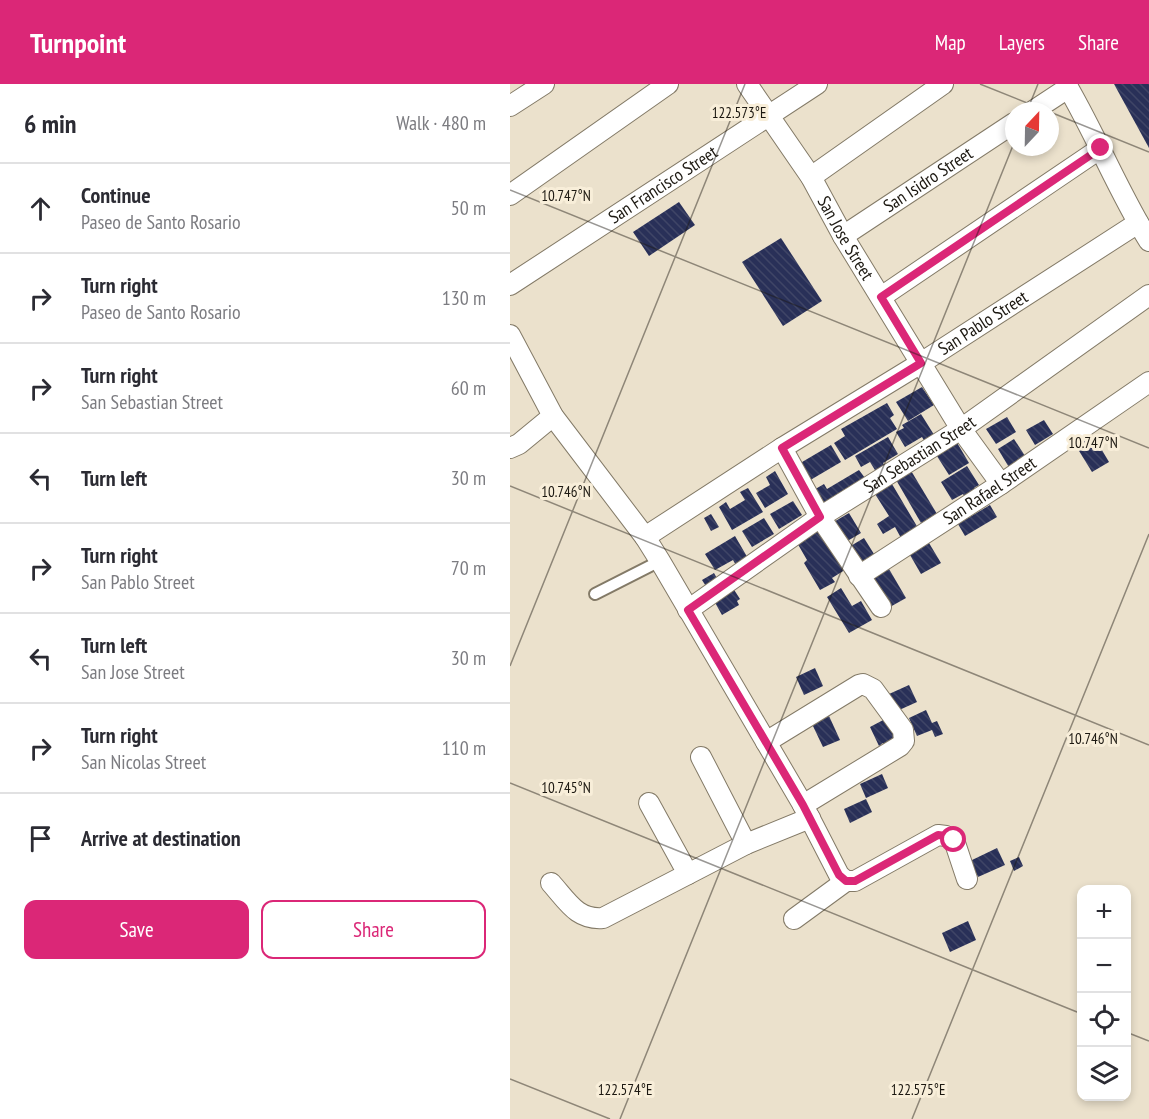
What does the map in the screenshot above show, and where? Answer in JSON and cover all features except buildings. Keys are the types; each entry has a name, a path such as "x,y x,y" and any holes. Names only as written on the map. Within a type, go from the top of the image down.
{"street":[{"path":"510,106 544,84"},
{"path":"510,195 668,84"},
{"name":"San Jose Street","path":"747,84 811,177 843,236 961,429 1001,484"},
{"name":"San Francisco Street","path":"510,285 817,84"},
{"path":"811,177 943,84"},
{"path":"1045,102 1067,86 1149,242"},
{"name":"San Isidro Street","path":"843,236 1005,129"},
{"path":"881,297 1101,148"},
{"name":"San Pablo Street","path":"645,537 1138,223"},
{"name":"San Sebastian Street","path":"688,610 820,517 961,429 1149,295"},
{"path":"510,335 553,416 645,537 660,561 807,812 839,875 846,881"},
{"name":"San Rafael Street","path":"859,576 1001,484 1149,382"},
{"path":"510,448 519,444 553,416"},
{"path":"782,448 820,517 881,607"},
{"path":"551,884 578,912 590,919 603,918 807,812 900,746 903,741 903,730 873,689 863,684 766,742"},
{"path":"701,758 746,844"},
{"path":"649,803 688,874"},
{"path":"794,919 846,881 855,881 938,835 954,840 968,879"}],"lane":[{"path":"595,594 660,561"}],"route":[{"path":"954,840 938,835 855,881 846,881 839,875 803,805 688,610 820,517 782,448 921,363 881,297 1101,148"}]}
